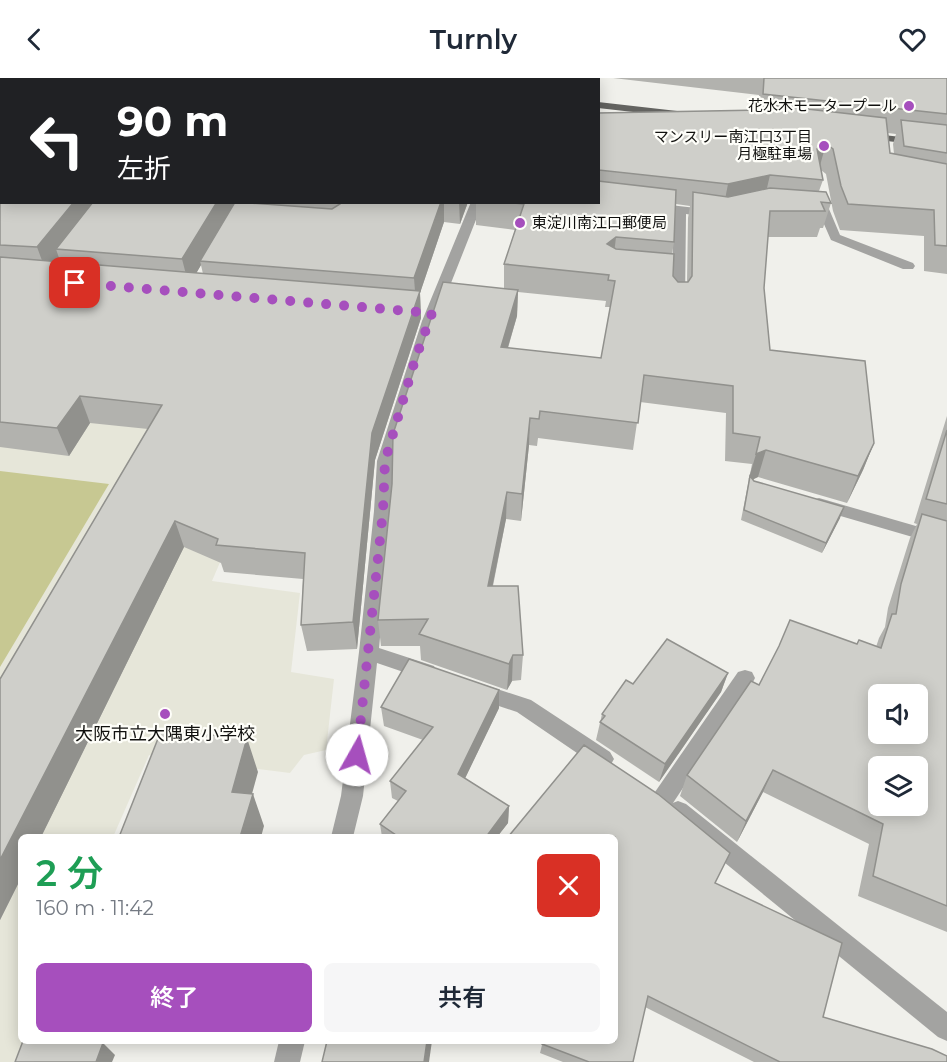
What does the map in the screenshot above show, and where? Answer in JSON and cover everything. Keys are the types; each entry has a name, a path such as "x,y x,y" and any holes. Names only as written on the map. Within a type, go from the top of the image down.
{"main road":[{"path":"600,105 694,116"},
{"path":"849,134 885,142 947,145"}],"street":[{"path":"343,834 352,796 369,652 383,511 385,461 415,360 426,313 476,204"},
{"path":"633,205 723,216"},
{"path":"792,210 824,207 835,237 908,266"},
{"path":"678,303 673,274 680,210"},
{"path":"802,499 947,541"},
{"path":"369,652 524,706 623,772"},
{"path":"663,799 745,678"},
{"path":"643,786 663,799 947,1028"},
{"path":"287,1062 291,1044"}],"shaded area":[{"name":"大阪市立大隅東小学校","path":"0,330 308,357 212,581 300,593 291,672 334,679 326,750 304,755 290,773 149,755 114,834 18,834 18,1044 22,1044 14,1062 0,1062"}],"green space":[{"path":"0,471 109,484 0,667"}],"building":[{"path":"764,78 947,78 947,114 763,94"},
{"path":"763,104 886,118 890,153 947,164 947,246 935,245 934,210 848,204 841,186 833,149 826,144 817,149 823,180 770,175 728,184 600,170 600,113 762,110"},
{"path":"901,120 947,125 947,153 904,146"},
{"path":"600,181 676,190 674,242 616,237 607,244 616,249 674,254 673,276 678,282 688,282 692,276 693,192 728,197 770,188 826,192 831,203 821,202 825,211 770,211 764,288 770,350 865,361 874,443 858,476 766,450 756,454 760,437 733,433 733,386 644,375 638,423 540,411 539,419 530,418 522,494 507,492 488,586 518,586 523,655 513,655 509,664 419,634 428,619 378,620 392,484 393,434 443,282 518,290 501,347 601,358 615,281 608,280 609,275 504,264 524,204 600,204"},
{"path":"0,204 72,204 37,247 0,245"},
{"path":"91,204 216,204 182,259 56,249"},
{"path":"234,204 332,209 340,204 440,204 414,278 200,261"},
{"path":"0,257 420,291 372,433 353,622 301,625 305,553 216,545 218,539 175,521 0,860 0,679 162,405 80,396 57,428 0,422"},
{"path":"947,430 947,504 926,499"},
{"path":"750,476 754,481 844,507 826,543 744,510"},
{"path":"922,514 947,521 947,906 873,876 883,824 773,770 746,821 687,775 751,681 759,685 790,620 857,644 859,640 881,648 892,614 896,614 901,584"},
{"path":"667,639 728,673 665,764 600,722 605,716 602,714 626,680 633,684"},
{"path":"409,659 499,690 458,774 509,806 488,834 395,834 380,824 406,791 390,781 433,727 381,707"},
{"path":"161,731 247,738 232,792 253,794 241,834 120,834"},
{"path":"584,745 658,794 730,853 715,883 842,943 823,1017 932,1049 947,1056 947,1062 780,1062 648,996 633,1062 589,1062 542,1044 618,1044 618,834 510,834"},
{"path":"22,1044 103,1044 96,1062 15,1062"},
{"path":"326,1044 427,1044 424,1062 322,1062"}],"place":[{"name":"花水木モータープール","path":"909,106"},
{"name":"マンスリー南江口3丁目 月極駐車場","path":"824,146"},
{"name":"東淀川南江口郵便局","path":"520,223"},
{"name":"大阪市立大隅東小学校","path":"165,714"}],"route":[{"path":"75,283 432,313 415,360 385,461 383,511 357,755"}]}
